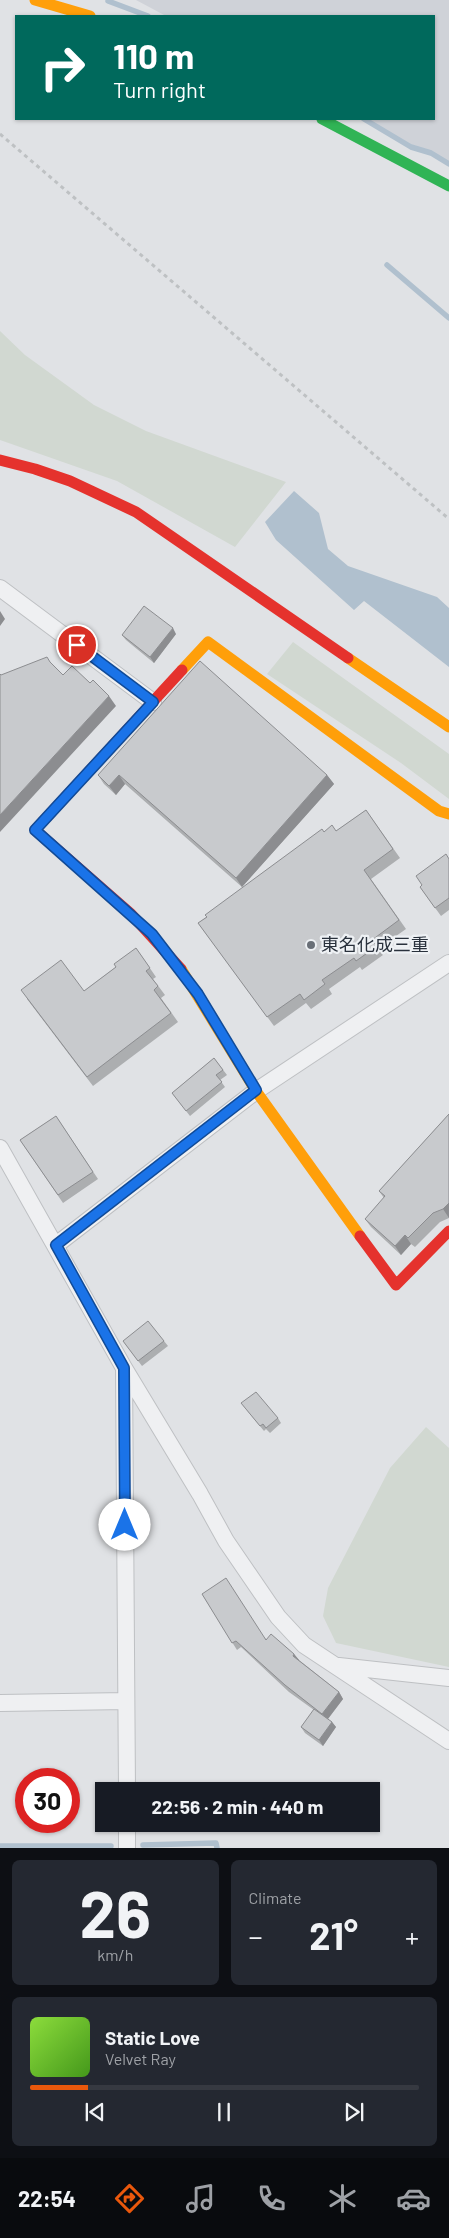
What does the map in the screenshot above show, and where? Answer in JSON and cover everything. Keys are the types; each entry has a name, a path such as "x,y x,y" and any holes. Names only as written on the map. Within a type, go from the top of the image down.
{"street":[{"path":"35,0 87,15"},
{"path":"324,120 449,186"},
{"path":"0,460 21,464 85,487 136,512 449,727"},
{"path":"0,588 153,702"},
{"path":"449,814 440,811 208,642 35,830 152,934 198,994 256,1090 396,1285 449,1231"},
{"path":"56,1245 256,1090 449,962"},
{"path":"0,1148 124,1368 200,1494 226,1542 278,1617 304,1645 449,1742"},
{"path":"124,1368 127,1782"},
{"path":"334,1665 449,1678"},
{"path":"0,1702 126,1701"},
{"path":"127,1832 127,1848"}],"path":[{"path":"0,134 449,519"}],"shaded area":[{"path":"136,0 449,0 449,163 410,146 361,120 435,120 435,15 164,15"},
{"path":"0,331 25,355 94,405 146,431 286,482 235,547 117,481 0,440"},
{"path":"293,642 449,754 449,799 401,763 267,674"},
{"path":"426,1427 449,1448 449,1667 336,1643 323,1616 328,1588 390,1468"}],"water":[{"path":"294,491 319,513 328,549 348,566 437,597 449,608 449,667 364,601 354,610 276,540 265,522"}],"building":[{"path":"144,606 173,628 150,657 122,635"},
{"path":"47,657 63,675 72,666 90,683 93,680 109,696 0,815 0,674"},
{"path":"200,661 327,775 236,878 119,775 109,786 98,775"},
{"path":"366,810 393,849 364,870 399,920 372,940 377,946 356,961 354,958 322,980 325,984 304,1000 300,994 267,1017 198,923 207,917 205,915 322,829 324,832 332,825 336,831"},
{"path":"446,854 449,859 449,898 435,908 420,887 422,885 416,876"},
{"path":"136,948 150,968 146,971 158,986 154,990 171,1013 87,1077 21,990 61,960 84,991 116,967 114,964"},
{"path":"214,1058 223,1070 216,1075 222,1082 186,1111 172,1093"},
{"path":"449,1114 449,1203 443,1209 433,1213 408,1238 405,1235 395,1246 365,1219 385,1196 379,1191"},
{"path":"56,1116 93,1172 58,1195 20,1140"},
{"path":"148,1321 164,1341 138,1361 123,1341"},
{"path":"256,1392 278,1418 266,1428 263,1424 260,1426 241,1403"},
{"path":"226,1578 266,1640 271,1634 294,1654 293,1656 339,1692 322,1714 285,1685 236,1641 232,1643 202,1594"},
{"path":"314,1709 332,1722 319,1740 301,1727"}],"waterway":[{"path":"108,1 145,15"},
{"path":"366,120 411,147 431,153 449,164"},
{"path":"387,265 449,318"},
{"path":"143,1845 216,1843 217,1848"},
{"path":"0,1846 111,1846"}],"traffic: fast":[{"path":"324,120 449,186"}],"traffic: slow":[{"path":"35,0 87,15"},
{"path":"182,670 208,642 439,811 449,814"},
{"path":"348,658 449,727"},
{"path":"181,969 256,1091 360,1236"}],"traffic: jam":[{"path":"0,460 70,481 136,512 348,658"},
{"path":"181,969 131,914 35,830 182,670"},
{"path":"360,1236 396,1285 449,1231"}],"place":[{"name":"東名化成三重","path":"311,945"}],"route":[{"path":"77,645 153,702 35,830 152,934 178,965 198,994 256,1090 56,1245 124,1368 125,1525"}]}
